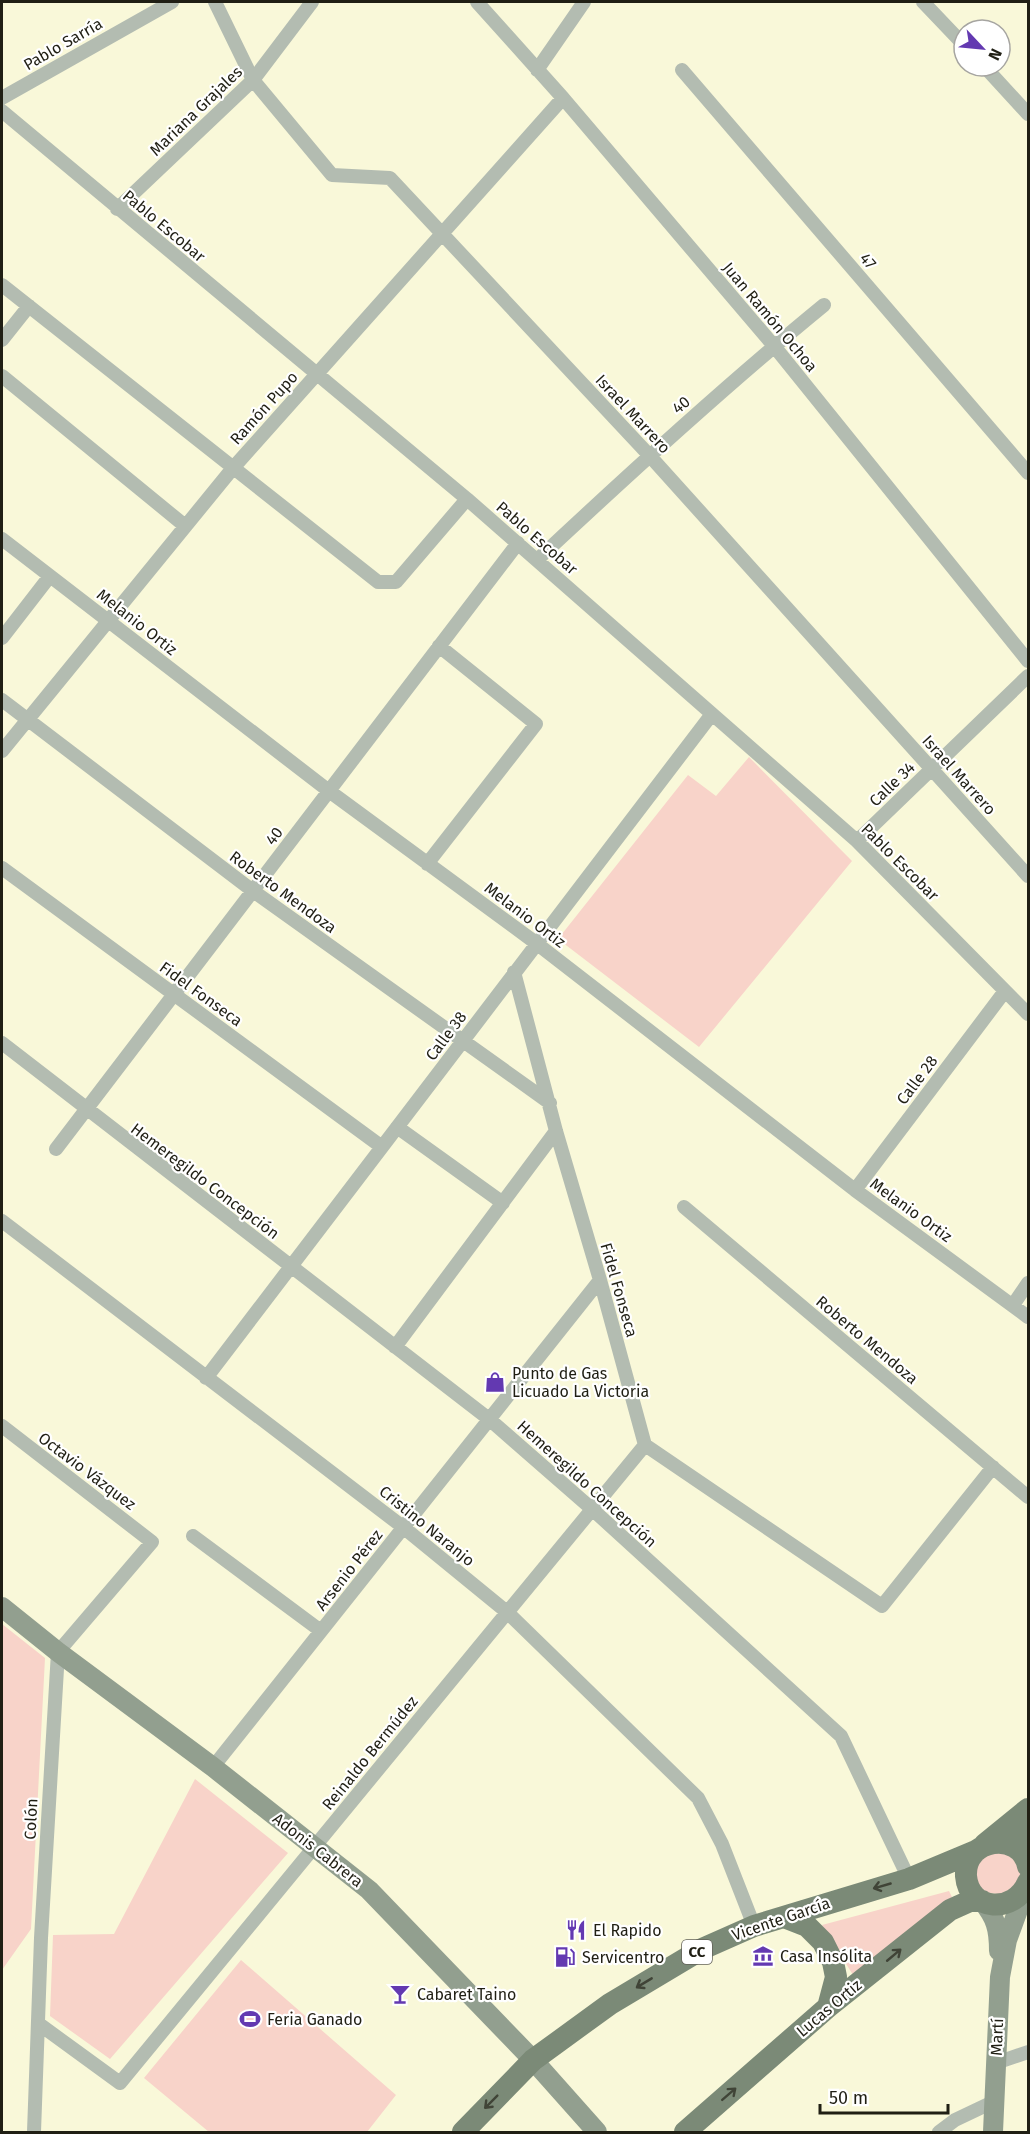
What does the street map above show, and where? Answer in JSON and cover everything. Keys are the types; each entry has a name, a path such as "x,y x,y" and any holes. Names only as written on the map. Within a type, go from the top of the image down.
{"main road":[{"path":"982,1901 968,1885 967,1867 981,1847 1029,1809"},
{"name":"CC","path":"981,1847 1029,1832"},
{"path":"981,1847 995,1842 1015,1846 1029,1866"},
{"name":"Vicente García","path":"463,2133 533,2060 610,2004 702,1949 754,1926 909,1879 981,1847"},
{"name":"Lucas Ortiz","path":"685,2133 828,2007 950,1910 970,1901 1006,1905 1017,1899 1028,1886"},
{"path":"784,1917 807,1926 823,1942 833,1962 836,1977 828,2007"}],"street":[{"name":"Pablo Sarría","path":"2,98 172,2"},
{"name":"Israel Marrero","path":"215,2 254,80 332,175 390,178 649,455 1029,876"},
{"name":"Mariana Grajales","path":"117,209 254,80 312,2"},
{"name":"Juan Ramón Ochoa","path":"477,2 563,98 774,346 1029,662"},
{"path":"537,70 584,2"},
{"path":"924,2 952,32"},
{"name":"47","path":"682,70 1029,473"},
{"path":"995,78 1029,114"},
{"name":"Ramón Pupo","path":"2,751 184,525 441,232 563,98"},
{"name":"Pablo Escobar","path":"2,111 518,543 857,841 1029,1014"},
{"path":"2,285 378,582 396,582 467,500"},
{"name":"40","path":"537,560 649,455 824,305"},
{"path":"2,340 29,306"},
{"path":"2,376 184,525"},
{"name":"Melanio Ortiz","path":"2,539 329,790 536,943 855,1190 1029,1317"},
{"name":"40","path":"56,1149 518,543"},
{"path":"2,638 50,576"},
{"path":"427,864 536,724 439,646"},
{"name":"Calle 34","path":"857,841 1029,676"},
{"name":"Roberto Mendoza","path":"2,700 253,891 550,1103"},
{"name":"Calle 38","path":"206,1378 712,714"},
{"name":"Fidel Fonseca","path":"2,868 382,1147"},
{"name":"Fidel Fonseca","path":"514,972 556,1131 645,1445"},
{"name":"Calle 28","path":"855,1190 1005,991"},
{"name":"Hemeregildo Concepción","path":"2,1043 489,1419 592,1509 841,1736 909,1879"},
{"path":"397,1127 502,1203"},
{"path":"395,1347 556,1131"},
{"name":"Roberto Mendoza","path":"684,1207 1029,1497"},
{"name":"Cristino Naranjo","path":"2,1221 403,1527 507,1612 698,1798 722,1844 754,1926"},
{"name":"Arsenio Pérez","path":"213,1767 600,1280"},
{"path":"1012,1305 1029,1283"},
{"name":"Octavio Vázquez","path":"2,1426 152,1542 57,1652"},
{"path":"645,1445 882,1606 993,1467"},
{"name":"Reinaldo Bermúdez","path":"39,2024 120,2083 645,1445"},
{"path":"193,1536 321,1631"},
{"name":"Adonis Cabrera","path":"2,1607 57,1652 213,1767 369,1890 533,2060 597,2133"},
{"name":"Colón","path":"34,2133 42,1926 57,1652"},
{"name":"Martí","path":"1000,1977 1007,1940 1028,1886"},
{"name":"Martí","path":"982,1901 993,1914 997,1927 1000,1977 993,2133"},
{"path":"996,2064 1029,2052"},
{"path":"939,2133 955,2120 995,2101"}],"shaded area":[{"path":"749,757 852,861 699,1047 558,939 688,775 716,796"},
{"path":"2,1624 45,1658 31,1929 2,1970"},
{"path":"195,1779 288,1853 110,2059 50,2016 53,1935 114,1934"},
{"path":"997,1844 1025,1871 1009,1896 979,1891 972,1861"},
{"path":"949,1891 952,1897 853,1975 822,1925"},
{"name":"Feria Ganado","path":"241,1960 396,2095 367,2132 209,2132 144,2078"}],"place":[{"name":"Punto de Gas Licuado La Victoria","path":"495,1382"},
{"name":"El Rapido","path":"576,1930"},
{"name":"Casa Insólita","path":"763,1956"},
{"name":"Servicentro","path":"565,1957"},
{"name":"Cabaret Taino","path":"400,1994"},
{"name":"Feria Ganado","path":"250,2019"}]}
